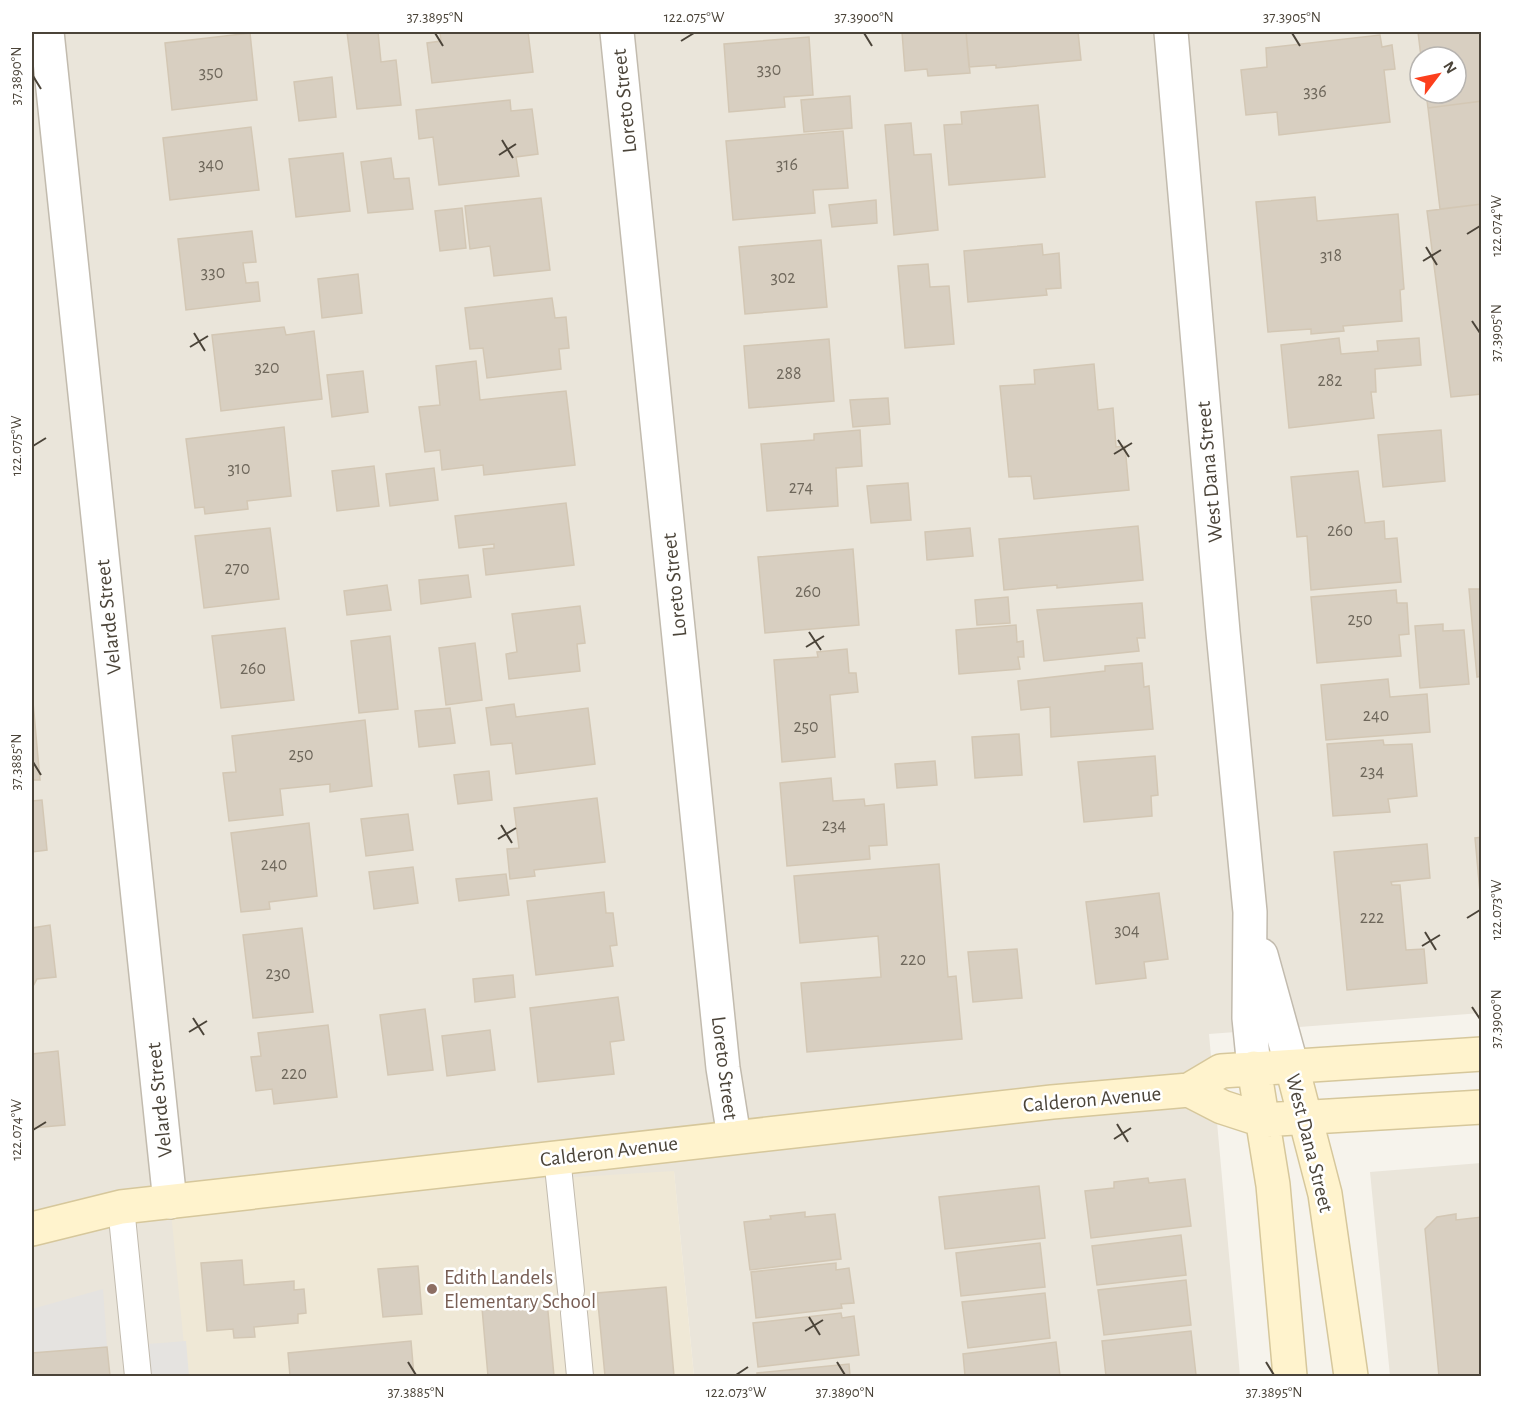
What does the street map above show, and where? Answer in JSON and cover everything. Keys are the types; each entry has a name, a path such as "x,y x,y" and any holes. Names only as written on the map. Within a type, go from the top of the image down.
{"street":[{"name":"Velarde Street","path":"46,32 170,1202"},
{"name":"Loreto Street","path":"617,32 723,1068 734,1137"},
{"name":"West Dana Street","path":"1171,32 1223,632 1250,912 1249,1018 1254,1068 1273,1185 1290,1377"},
{"name":"West Dana Street","path":"1250,912 1325,1194 1351,1377"},
{"name":"Calderon Avenue","path":"32,1229 120,1207 734,1137 1189,1090 1221,1071 1482,1054"},
{"name":"Calderon Avenue","path":"1189,1090 1222,1107 1262,1120 1482,1107"}],"lane":[{"path":"557,1157 580,1377"},
{"path":"120,1207 138,1377"}],"shaded area":[{"path":"32,32 1481,32 1481,1013 1209,1034 1240,1376 694,1376 674,1172 189,1376 32,1376"},
{"path":"1481,1163 1481,1376 1390,1376 1370,1172"},
{"name":"Edith Landels Elementary School","path":"674,1171 694,1376 187,1376 170,1202"},
{"path":"103,1289 107,1347 32,1353 32,1309"},
{"path":"186,1341 189,1376 138,1376 135,1345"}],"building":[{"path":"347,32 378,32 381,62 396,60 401,105 357,109"},
{"path":"440,32 528,32 533,72 432,83 427,43 441,41"},
{"path":"902,32 966,32 970,73 928,76 927,69 905,71"},
{"path":"966,32 1078,32 1081,60 996,68 996,65 969,67"},
{"path":"1418,32 1482,32 1482,101 1468,103 1468,45 1420,45"},
{"path":"250,33 257,100 172,110 165,43"},
{"path":"1380,35 1382,47 1392,45 1395,69 1384,70 1390,122 1279,135 1277,112 1246,115 1241,70 1267,67 1266,48"},
{"path":"809,37 813,95 784,97 785,107 729,112 724,44"},
{"path":"332,77 336,117 299,121 294,82"},
{"path":"850,96 852,128 804,132 801,100"},
{"path":"510,100 511,111 532,109 538,154 516,157 519,176 439,185 433,137 419,139 416,110"},
{"path":"1482,101 1482,204 1440,209 1428,108 1468,105 1468,103"},
{"path":"1038,105 1045,177 949,185 944,125 962,124 961,112"},
{"path":"1428,105 1451,105 1428,108"},
{"path":"911,123 914,155 931,154 938,230 894,235 885,125"},
{"path":"251,127 259,190 170,200 163,138"},
{"path":"843,131 848,188 813,190 815,213 733,220 726,141"},
{"path":"343,153 350,211 296,217 289,159"},
{"path":"391,158 394,179 409,178 413,209 368,213 361,162"},
{"path":"1315,197 1317,221 1398,214 1404,289 1400,290 1402,321 1343,326 1344,331 1311,334 1311,329 1268,332 1256,202"},
{"path":"541,198 550,270 494,276 490,246 470,249 465,206"},
{"path":"876,200 877,223 832,227 829,205"},
{"path":"1482,204 1482,394 1451,397 1427,211"},
{"path":"462,208 466,248 440,251 435,211"},
{"path":"252,231 256,262 243,263 246,283 258,282 260,301 186,310 178,239"},
{"path":"821,240 827,307 745,314 739,247"},
{"path":"1042,244 1043,255 1059,253 1061,288 1046,289 1047,295 968,302 964,251"},
{"path":"928,264 930,287 949,286 954,344 905,348 898,266"},
{"path":"358,274 362,313 322,318 318,279"},
{"path":"552,298 555,318 566,317 569,348 559,349 561,369 487,378 483,348 470,349 465,308"},
{"path":"284,327 286,335 314,331 322,399 221,411 212,335"},
{"path":"1339,338 1341,354 1378,351 1377,341 1419,338 1421,365 1375,369 1376,392 1371,392 1374,418 1289,428 1281,345"},
{"path":"829,339 834,401 749,408 744,346"},
{"path":"476,361 480,400 566,391 575,465 484,475 483,465 442,470 440,450 425,452 419,407 440,405 436,366"},
{"path":"1094,364 1098,410 1113,408 1116,447 1125,446 1129,490 1034,499 1031,476 1009,477 1000,386 1035,384 1034,370"},
{"path":"363,371 368,412 332,417 327,375"},
{"path":"888,398 890,424 853,427 850,400"},
{"path":"284,427 291,496 247,501 248,509 205,514 204,507 195,508 186,439"},
{"path":"860,430 862,466 836,468 838,506 767,511 761,444 814,440 814,434"},
{"path":"1441,430 1445,481 1383,487 1378,435"},
{"path":"374,466 379,506 337,511 332,471"},
{"path":"434,468 438,500 390,506 386,474"},
{"path":"1358,471 1365,523 1384,521 1385,539 1397,538 1401,582 1311,590 1307,536 1297,537 1291,477"},
{"path":"908,483 911,520 871,523 867,486"},
{"path":"566,503 574,565 486,575 483,549 494,548 494,544 459,548 455,516"},
{"path":"1138,526 1143,580 1057,588 1057,585 1004,590 999,539"},
{"path":"270,528 279,599 204,608 195,536"},
{"path":"970,528 973,556 927,560 925,532"},
{"path":"853,549 859,625 765,633 758,557"},
{"path":"468,575 471,597 421,604 419,580"},
{"path":"387,585 391,610 347,615 344,591"},
{"path":"1469,589 1482,589 1482,676 1477,677"},
{"path":"1396,590 1397,603 1407,603 1409,634 1399,635 1401,656 1317,663 1311,597"},
{"path":"1008,597 1010,623 977,625 975,600"},
{"path":"1142,603 1145,638 1137,638 1139,651 1044,661 1037,610"},
{"path":"580,606 585,643 577,644 580,671 509,679 506,654 517,652 512,614"},
{"path":"1443,624 1443,631 1464,630 1469,684 1420,688 1415,626"},
{"path":"1016,625 1017,642 1023,641 1024,657 1018,657 1020,669 959,674 956,630"},
{"path":"285,628 294,700 221,708 212,636"},
{"path":"390,636 398,709 359,713 351,641"},
{"path":"475,643 482,700 446,705 439,648"},
{"path":"847,649 849,673 856,673 858,692 830,695 835,757 782,762 774,660 818,657 817,652"},
{"path":"1142,663 1144,687 1149,686 1153,729 1051,737 1050,707 1021,710 1018,681 1105,671 1105,666"},
{"path":"1388,679 1390,697 1427,694 1430,732 1326,740 1321,685"},
{"path":"33,702 40,780 32,780"},
{"path":"514,704 516,717 588,708 595,764 516,774 512,743 491,745 486,708"},
{"path":"450,708 455,743 419,747 415,711"},
{"path":"365,720 372,786 330,792 330,784 280,789 283,815 229,821 223,773 236,772 232,736"},
{"path":"1019,734 1022,775 975,778 972,737"},
{"path":"1383,740 1384,745 1412,744 1417,796 1388,799 1390,812 1333,816 1327,744"},
{"path":"1155,756 1158,795 1151,796 1152,816 1084,822 1078,762"},
{"path":"935,761 937,785 897,788 895,764"},
{"path":"489,771 492,800 458,804 454,775"},
{"path":"831,778 833,801 864,799 865,806 884,804 887,845 869,846 870,859 787,866 780,783"},
{"path":"597,798 605,862 534,870 535,876 510,879 507,849 519,848 514,808"},
{"path":"42,800 47,850 32,852 32,801"},
{"path":"408,814 413,850 366,856 361,819"},
{"path":"309,823 317,896 269,902 270,909 241,912 231,833"},
{"path":"1482,837 1482,914 1475,838"},
{"path":"1427,844 1430,878 1391,882 1392,885 1400,885 1406,950 1424,949 1427,983 1347,990 1334,852"},
{"path":"939,864 948,977 956,976 962,1039 807,1052 801,983 881,977 878,936 800,943 794,876"},
{"path":"413,867 418,903 374,909 369,872"},
{"path":"506,874 509,895 459,901 456,879"},
{"path":"604,892 606,913 613,913 617,945 610,946 613,966 536,975 527,901"},
{"path":"1159,893 1168,959 1144,962 1146,978 1096,984 1086,902"},
{"path":"50,925 56,977 37,979 32,988 32,928"},
{"path":"302,928 313,1012 253,1018 243,935"},
{"path":"1017,949 1022,998 973,1002 968,952"},
{"path":"513,975 515,997 475,1002 473,979"},
{"path":"618,997 624,1040 610,1042 614,1074 538,1082 530,1008"},
{"path":"425,1009 433,1070 388,1075 380,1015"},
{"path":"328,1025 337,1097 274,1104 272,1089 256,1091 251,1057 261,1056 258,1033"},
{"path":"490,1030 495,1070 447,1076 442,1036"},
{"path":"58,1051 65,1125 32,1128 32,1054"},
{"path":"1148,1178 1149,1183 1185,1179 1191,1226 1091,1238 1085,1191 1114,1188 1114,1182"},
{"path":"1039,1186 1045,1238 945,1249 939,1197"},
{"path":"805,1212 805,1217 835,1214 841,1259 750,1270 744,1222"},
{"path":"1456,1214 1456,1220 1482,1217 1482,1376 1439,1376 1425,1229 1437,1217"},
{"path":"1181,1235 1186,1275 1097,1285 1092,1246"},
{"path":"1040,1243 1045,1287 961,1296 956,1253"},
{"path":"242,1260 244,1285 294,1281 294,1290 304,1289 306,1313 298,1314 298,1323 254,1327 255,1337 234,1338 233,1329 207,1331 201,1263"},
{"path":"836,1263 836,1270 849,1268 854,1303 841,1304 842,1308 756,1318 751,1272"},
{"path":"418,1266 422,1314 383,1317 378,1269"},
{"path":"1186,1280 1191,1325 1104,1335 1098,1290"},
{"path":"666,1287 674,1376 605,1376 597,1293"},
{"path":"1045,1293 1050,1338 968,1348 962,1302"},
{"path":"517,1301 547,1301 554,1376 488,1376 482,1308"},
{"path":"841,1313 842,1318 854,1316 859,1355 758,1367 753,1323"},
{"path":"1191,1331 1196,1375 1106,1376 1102,1341"},
{"path":"411,1341 414,1376 290,1376 288,1353"},
{"path":"1056,1342 1060,1376 965,1376 963,1354"},
{"path":"107,1347 110,1376 32,1376 32,1353"},
{"path":"849,1364 850,1376 757,1376 757,1373"}],"place":[{"name":"Edith Landels Elementary School","path":"432,1289"}]}
